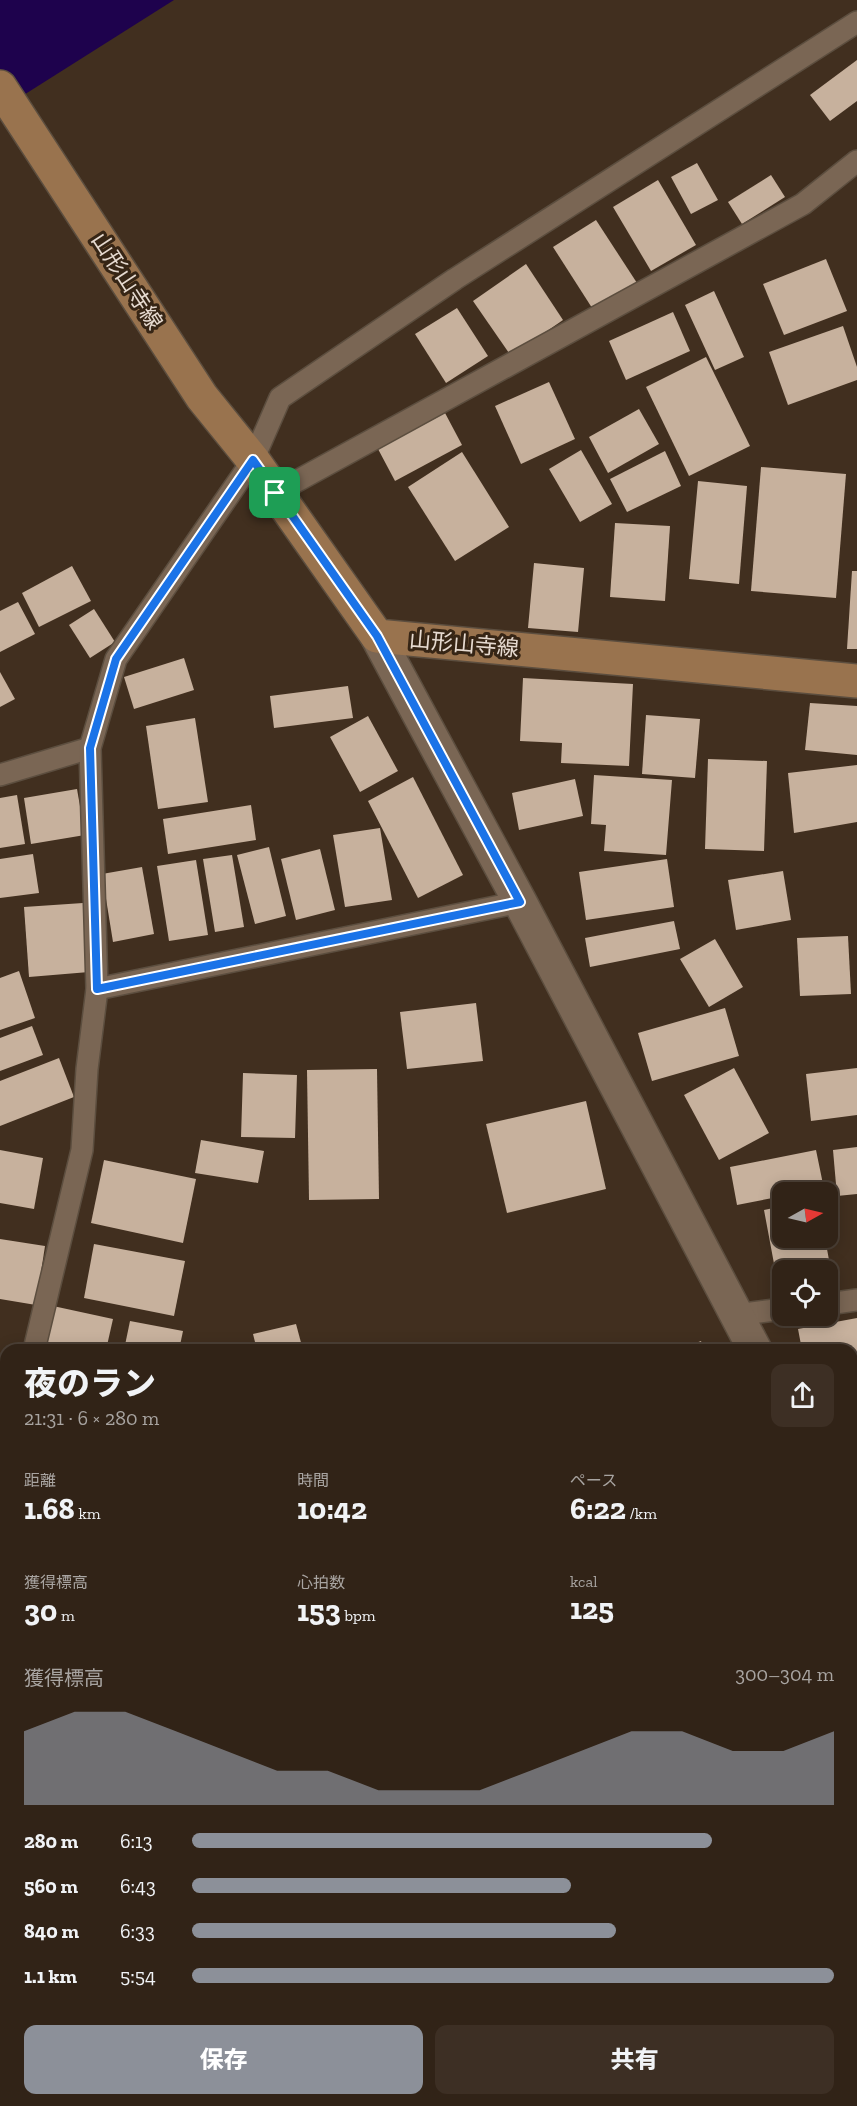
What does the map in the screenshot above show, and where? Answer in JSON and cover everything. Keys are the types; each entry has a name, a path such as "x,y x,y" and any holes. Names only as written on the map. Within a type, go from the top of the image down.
{"main road":[{"name":"山形山寺線","path":"0,87 202,397 253,460 377,636 857,681"}],"street":[{"path":"377,636 520,902 752,1344"}],"lane":[{"path":"35,1344 82,1150 87,1069 97,989 90,748 116,659 253,460 280,398 455,279 857,22"},
{"path":"275,493 803,204 857,161"},
{"path":"0,776 90,748"},
{"path":"97,989 520,902"},
{"path":"838,1303 857,1300"},
{"path":"736,1314 772,1310"}],"shaded area":[{"path":"0,0 174,0 0,110"}],"building":[{"path":"857,60 857,101 830,121 810,95"},
{"path":"697,163 718,200 691,214 671,177"},
{"path":"771,175 785,197 742,224 728,202"},
{"path":"658,180 696,245 651,271 613,207"},
{"path":"596,220 637,283 594,311 553,247"},
{"path":"826,259 847,311 784,335 763,284"},
{"path":"526,264 563,320 511,356 473,301"},
{"path":"714,291 744,357 715,370 685,305"},
{"path":"457,308 488,356 446,383 415,334"},
{"path":"673,312 690,351 626,380 609,341"},
{"path":"843,326 857,367 857,380 788,405 769,352"},
{"path":"706,357 750,446 689,476 646,387"},
{"path":"549,382 575,439 521,464 495,406"},
{"path":"639,409 659,444 608,473 589,437"},
{"path":"445,413 462,445 395,481 378,449"},
{"path":"581,450 612,504 580,522 549,469"},
{"path":"665,451 681,486 627,512 610,479"},
{"path":"462,452 509,527 455,561 408,487"},
{"path":"761,467 846,474 836,598 751,591"},
{"path":"698,481 747,486 739,584 689,579"},
{"path":"615,523 670,526 665,601 610,597"},
{"path":"534,563 584,568 578,632 528,628"},
{"path":"72,566 91,601 39,627 22,593"},
{"path":"852,571 857,571 857,649 847,649"},
{"path":"18,602 35,634 0,652 0,611"},
{"path":"94,609 115,642 90,658 69,625"},
{"path":"184,658 194,690 134,709 124,677"},
{"path":"0,672 15,699 0,707"},
{"path":"523,678 633,684 629,766 561,763 562,743 520,741"},
{"path":"348,686 353,718 274,728 270,696"},
{"path":"810,703 857,706 857,755 805,750"},
{"path":"646,715 700,719 695,778 642,774"},
{"path":"368,716 398,771 360,792 330,737"},
{"path":"195,718 208,802 158,809 146,726"},
{"path":"708,759 767,761 764,851 705,849"},
{"path":"857,765 857,822 794,833 788,773"},
{"path":"594,775 672,780 666,855 604,851 606,825 591,824"},
{"path":"413,777 463,875 418,898 368,801"},
{"path":"575,779 583,816 519,830 512,793"},
{"path":"77,789 85,835 31,844 24,798"},
{"path":"17,795 25,844 0,848 0,798"},
{"path":"251,805 256,840 168,854 163,819"},
{"path":"380,828 392,900 345,907 333,835"},
{"path":"269,847 286,916 255,924 237,855"},
{"path":"320,849 335,910 296,920 281,859"},
{"path":"33,854 39,893 0,898 0,859"},
{"path":"232,855 244,927 215,932 203,859"},
{"path":"667,859 674,907 586,920 579,872"},
{"path":"196,860 208,935 169,941 157,866"},
{"path":"142,867 154,934 113,942 102,874"},
{"path":"783,871 791,920 736,930 728,880"},
{"path":"83,903 89,972 29,977 24,907"},
{"path":"674,921 680,949 590,967 585,938"},
{"path":"848,936 851,994 800,996 797,938"},
{"path":"715,939 743,987 709,1007 680,959"},
{"path":"19,971 35,1018 0,1030 0,978"},
{"path":"476,1003 483,1061 407,1069 400,1012"},
{"path":"725,1008 739,1056 652,1081 638,1033"},
{"path":"32,1026 43,1055 0,1071 0,1038"},
{"path":"59,1058 74,1097 0,1126 0,1081"},
{"path":"734,1068 769,1133 719,1160 684,1095"},
{"path":"857,1068 857,1115 811,1121 806,1074"},
{"path":"377,1069 379,1199 309,1200 307,1070"},
{"path":"243,1073 297,1075 295,1138 241,1137"},
{"path":"586,1101 606,1189 507,1213 486,1124"},
{"path":"201,1140 264,1151 258,1183 195,1173"},
{"path":"857,1147 857,1194 838,1196 833,1150"},
{"path":"0,1150 43,1158 34,1209 0,1203"},
{"path":"816,1150 823,1182 772,1182 772,1198 737,1205 730,1167"},
{"path":"104,1160 196,1179 183,1243 91,1223"},
{"path":"772,1208 772,1248 827,1248 829,1260 773,1260 764,1210"},
{"path":"0,1239 45,1246 36,1305 0,1299"},
{"path":"94,1244 185,1261 174,1316 84,1298"},
{"path":"53,1306 113,1319 107,1344 45,1344"},
{"path":"857,1318 857,1344 801,1344 798,1329 838,1326 838,1322"},
{"path":"130,1321 183,1331 180,1344 125,1344"},
{"path":"296,1324 301,1344 256,1344 253,1334"}],"route":[{"path":"253,460 275,493 377,636 520,902 97,989 90,748 116,659 253,460"}]}
